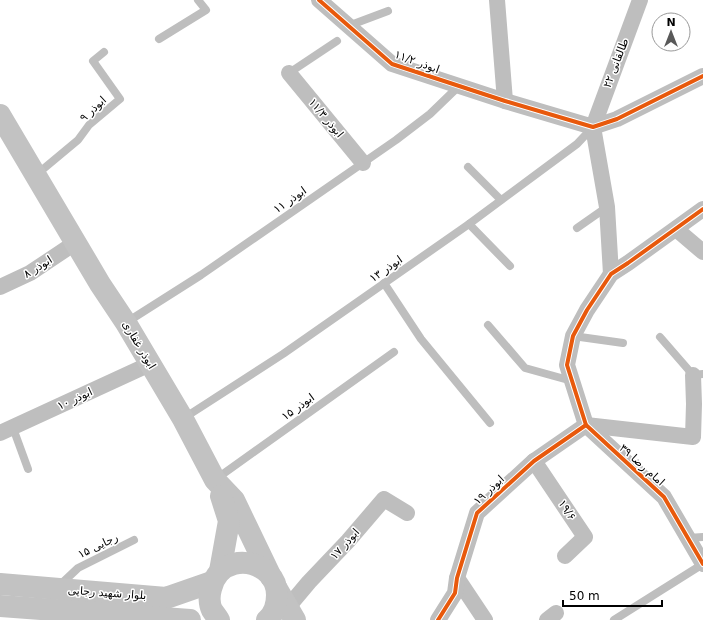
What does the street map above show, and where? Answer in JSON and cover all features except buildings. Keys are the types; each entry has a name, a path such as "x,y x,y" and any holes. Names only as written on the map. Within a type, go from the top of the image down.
{"main road":[{"name":"ابوذر غفاری","path":"0,115 75,243 126,323 183,419 215,480 234,500 283,598"},
{"path":"215,480 229,521 216,576 209,595 212,609 219,620"},
{"name":"بلوار شهید رجایی","path":"0,584 166,598 216,576 234,563 248,562 261,567 283,598"},
{"path":"267,620 271,617 277,604 283,598"},
{"name":"بلوار شهید رجایی","path":"0,606 190,620"}],"street":[{"name":"ابوذر ۱۱/۲","path":"319,0 392,64 505,101 593,126"},
{"path":"497,0 505,101"},
{"name":"طالقانی ۲۲","path":"593,126 640,0"},
{"name":"ابوذر ۱۱/۳","path":"288,73 363,163"},
{"path":"611,274 607,207 593,126 617,119 703,76"},
{"path":"698,374 699,405 693,437 586,426 567,365 572,336 586,310 611,274 703,209"},
{"path":"676,229 703,252"},
{"name":"ابوذر ۸","path":"0,287 30,274 75,243"},
{"name":"ابوذر ۱۰","path":"6,431 150,364"},
{"name":"ابوذر ۱۹","path":"438,620 454,593 456,578 477,513 534,461 586,426"},
{"name":"امام رضا ۳۹","path":"586,426 664,497 696,537 703,564"},
{"name":"۱۹/۶","path":"534,461 585,537 565,556"},
{"name":"ابوذر ۱۷","path":"283,598 309,582 348,542 384,499 407,513"},
{"path":"456,578 484,620"}],"lane":[{"path":"158,39 206,10 198,0"},
{"path":"348,26 388,11"},
{"path":"288,73 337,41"},
{"name":"ابوذر ۹","path":"36,175 78,140 89,125 120,99 93,61 104,52"},
{"name":"ابوذر ۱۱","path":"126,323 201,275 363,163 430,114 459,86"},
{"name":"ابوذر ۱۳","path":"183,419 283,354 469,224 577,144 593,126"},
{"path":"468,167 502,200"},
{"path":"577,228 607,207"},
{"path":"469,224 510,266"},
{"path":"384,283 421,339 490,423"},
{"path":"488,325 525,368 572,381"},
{"path":"572,336 622,343"},
{"path":"660,337 698,374"},
{"name":"ابوذر ۱۵","path":"215,480 394,352"},
{"path":"6,431 28,469"},
{"name":"رجایی ۱۵","path":"55,589 78,568 134,540"},
{"path":"614,620 703,564"}],"cycle path":[{"path":"319,0 392,64 505,101 593,127 617,119 703,76"},
{"path":"703,209 611,274 587,310 573,336 567,365 586,425 664,497 703,564"},
{"path":"438,620 455,593 457,578 477,513 534,461 586,425"}]}
